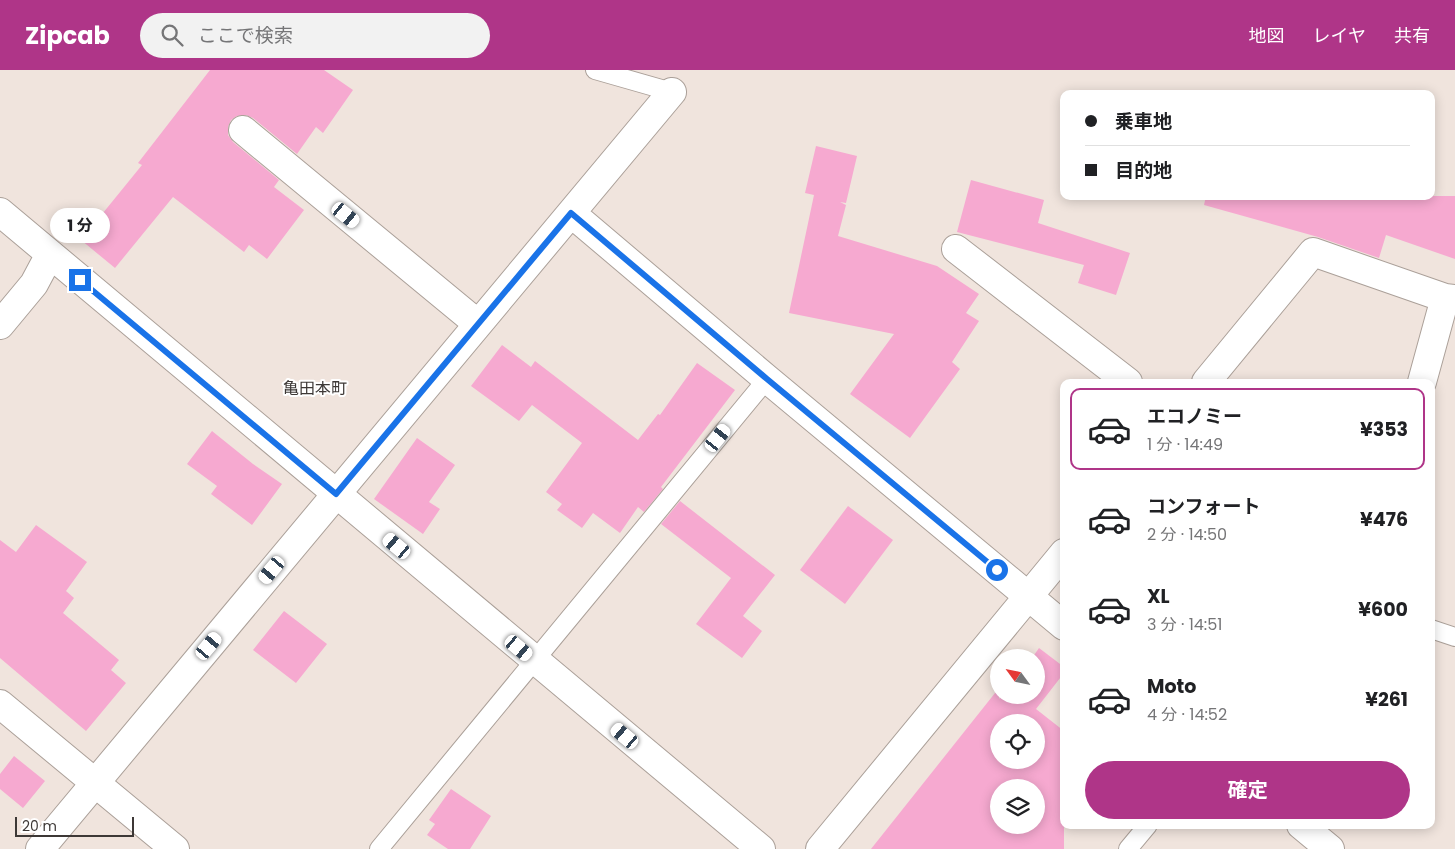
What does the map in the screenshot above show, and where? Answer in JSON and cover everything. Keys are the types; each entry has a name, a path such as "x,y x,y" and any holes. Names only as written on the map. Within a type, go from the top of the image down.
{"street":[{"path":"40,849 672,92"},
{"path":"243,130 478,324"},
{"path":"0,212 761,849"},
{"path":"571,213 1060,623"},
{"path":"956,249 1124,379"},
{"path":"1208,379 1313,252 1450,298 1423,379"},
{"path":"0,325 34,284 50,254"},
{"path":"820,849 1060,558"},
{"path":"0,704 175,849"},
{"path":"1306,829 1330,849"}],"lane":[{"path":"595,70 672,92"},
{"path":"379,849 767,379"},
{"path":"1435,630 1455,637"},
{"path":"1128,849 1145,829"}],"building":[{"path":"210,70 324,70 353,90 323,133 316,127 297,154 253,118 246,115 237,116 231,120 228,127 228,135 233,142 279,180 274,187 304,210 267,259 249,245 244,252 173,197 115,268 81,240 142,165 138,163"},
{"path":"816,146 857,156 846,203 840,202 846,205 838,236 937,266 979,294 966,313 979,321 952,362 960,369 910,438 850,394 894,334 789,313 814,195 805,193"},
{"path":"971,180 1044,200 1038,223 1130,253 1116,295 1078,283 1084,265 957,232"},
{"path":"1435,196 1455,196 1455,259 1386,235 1379,258 1318,237 1204,205 1205,200 1435,200"},
{"path":"502,345 531,367 535,361 638,440 658,414 660,415 697,363 735,390 644,512 638,507 620,533 593,513 582,528 557,510 562,504 546,492 582,443 532,405 519,421 471,386"},
{"path":"212,431 253,464 282,484 252,525 211,494 217,486 187,464"},
{"path":"417,438 455,465 429,502 440,509 423,534 374,499"},
{"path":"680,501 775,575 743,616 762,631 742,658 696,624 731,578 661,524"},
{"path":"848,506 893,540 845,604 800,570"},
{"path":"36,525 87,562 66,591 74,598 63,613 119,660 111,670 126,683 86,731 0,658 0,540 16,552"},
{"path":"284,611 327,644 296,683 253,650"},
{"path":"1045,653 1060,664 1060,678 1045,697"},
{"path":"990,699 990,704 1040,704 1036,709 1042,714 990,714 990,769 1045,769 1045,716 1060,728 1060,829 1064,829 1064,849 871,849"},
{"path":"14,756 45,781 23,808 0,789 0,774"},
{"path":"451,789 491,816 470,849 448,849 427,835 435,824 429,820"}],"district":[{"name":"亀田本町","path":"315,388"}],"route":[{"path":"80,280 336,494 571,213 997,570"}]}
